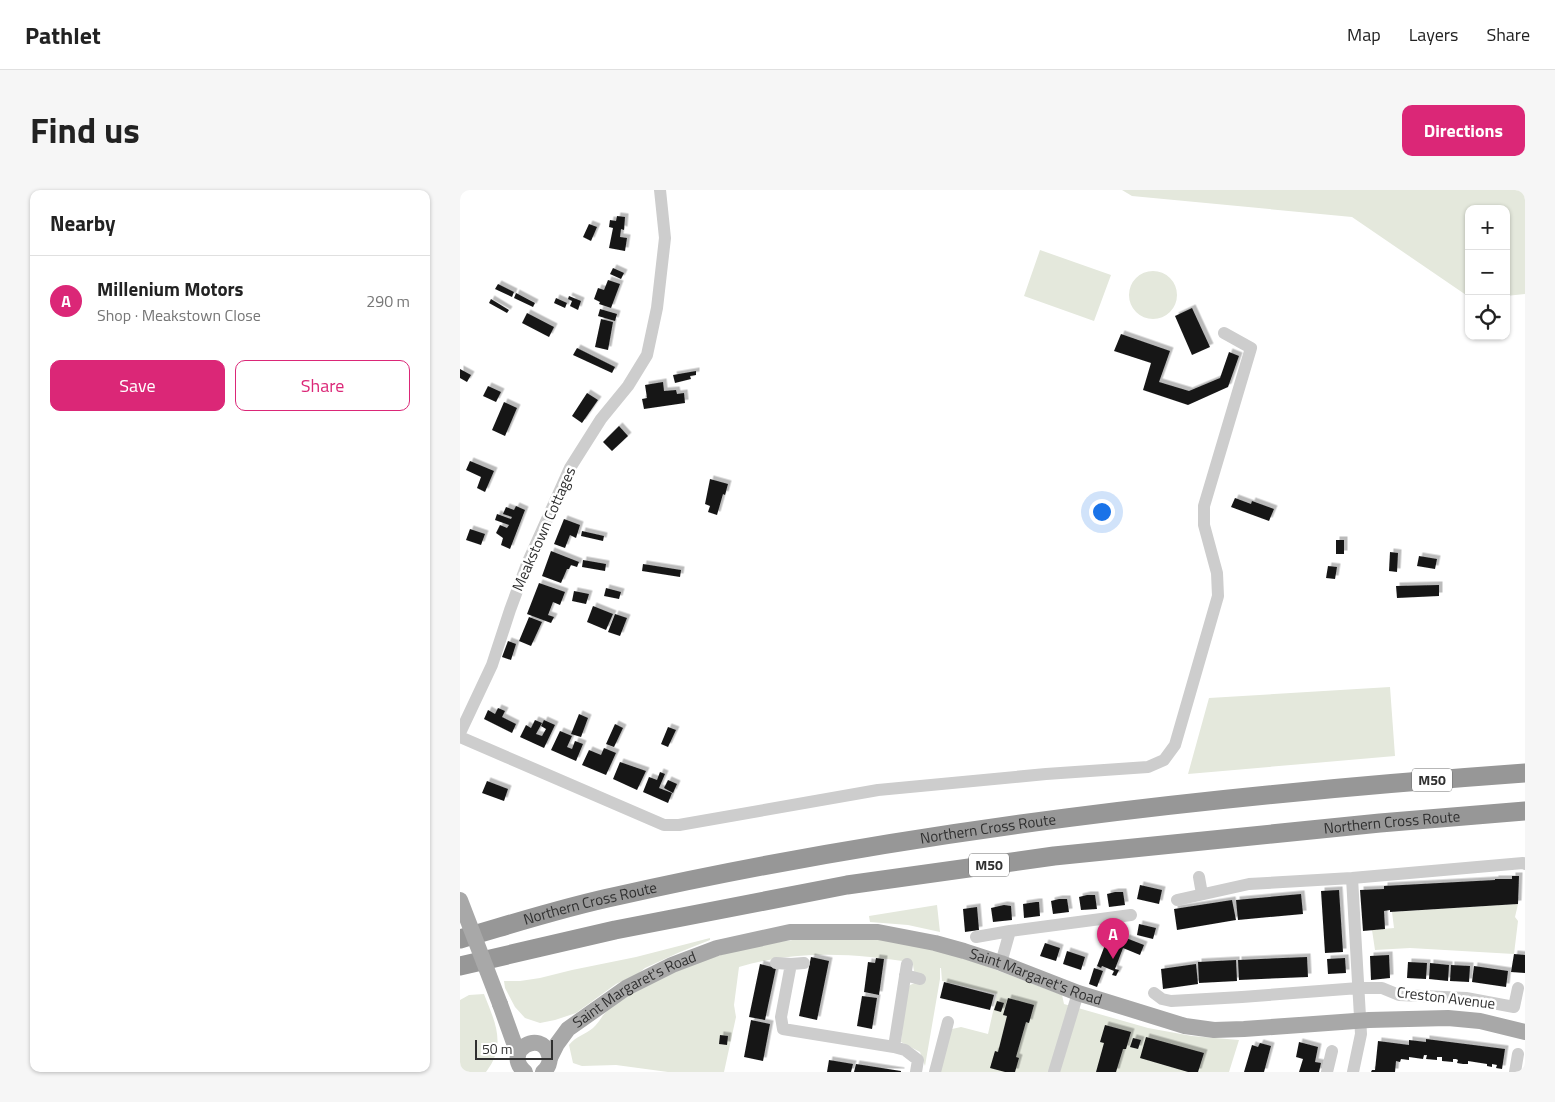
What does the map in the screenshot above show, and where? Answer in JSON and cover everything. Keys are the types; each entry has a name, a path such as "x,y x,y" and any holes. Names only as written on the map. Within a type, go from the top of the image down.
{"highway":[{"name":"Northern Cross Route","path":"460,939 614,896 844,850 1054,819 1375,784 1525,773"},
{"name":"Northern Cross Route","path":"460,966 615,930 847,885 1054,856 1380,823 1525,811"}],"main road":[{"path":"460,900 500,1004 518,1065"},
{"name":"Saint Margaret's Road","path":"518,1065 523,1046 568,1029 626,988 672,965 717,948 790,932 878,932 935,943 964,950 1078,993 1166,1022 1214,1030 1360,1020 1448,1018 1480,1021 1525,1032"},
{"path":"500,1004 535,1043 546,1048 548,1067"},
{"name":"Saint Margaret's Road","path":"548,1067 557,1044 568,1029"}],"street":[{"name":"Meakstown Cottages","path":"660,190 665,238 657,308 647,355 628,386 601,419 570,468 554,500 527,564 492,664 460,735 664,825 679,825 878,790 1046,774 1148,767 1164,760 1175,745 1218,596 1217,573 1204,525 1204,506 1251,348 1224,333"},
{"path":"1177,900 1249,884 1525,864"},
{"path":"1199,878 1202,894"},
{"path":"1352,878 1361,1034 1353,1072"},
{"path":"976,937 1131,915"},
{"path":"1001,963 1010,931"},
{"path":"776,963 804,963"},
{"path":"790,964 781,1018 783,1029 842,1035 906,1050 918,1060 916,1072"},
{"path":"894,1047 906,970 920,979"},
{"path":"1154,993 1162,999 1171,1001 1242,998 1359,988"},
{"name":"Creston Avenue","path":"1359,988 1382,988 1399,994 1466,998 1514,1007 1518,988"},
{"path":"1054,1072 1078,993"},
{"path":"935,1072 948,1022"},
{"path":"1327,1072 1332,1051"},
{"path":"1516,1072 1518,1054"}],"shaded area":[{"path":"1122,190 1525,190 1525,294 1510,296 1510,205 1465,205 1465,294 1352,217 1132,196"},
{"path":"1040,250 1111,275 1094,321 1024,296"},
{"path":"1153,271 1162,273 1170,278 1175,286 1177,295 1175,304 1170,312 1162,317 1153,319 1144,317 1136,312 1131,304 1129,295 1131,286 1136,278 1144,273"},
{"path":"1390,687 1395,756 1188,774 1209,698"},
{"path":"1518,904 1515,917 1518,921 1514,954 1410,948 1375,950 1372,930 1394,928 1392,912"},
{"path":"937,905 940,932 908,925 870,922 869,916"},
{"path":"710,938 710,940 645,968 636,975 616,984 576,1013 555,1020 540,1023 525,1018 515,1007 505,988 504,981 540,978 636,957"},
{"path":"808,938 879,939 913,944 978,963 1062,995 1064,1004 1148,1028 1192,1036 1239,1040 1229,1072 936,1072 952,1029 961,1027 988,1034 997,994 942,981 940,968 940,979 925,1066 920,1052 901,1042 907,989 915,983 913,963 869,957 826,955 782,958 739,967 734,1005 736,1017 724,1072 668,1072 616,1065 582,1066 573,1063 569,1045 593,1028 608,1010 653,981 703,960 755,946"},
{"path":"484,994 497,1033 496,1052 486,1072 460,1072 460,1000 469,995"}],"building":[{"path":"617,216 625,217 624,230 621,229 620,237 627,238 625,251 609,248 613,228 609,227 610,220 616,221"},
{"path":"589,224 597,227 591,241 583,237"},
{"path":"613,268 624,273 621,279 610,274"},
{"path":"608,280 620,284 611,308 599,304 600,302 594,299 598,288 604,290"},
{"path":"498,284 514,292 512,297 495,289"},
{"path":"516,293 535,303 533,307 514,298"},
{"path":"569,296 581,301 578,310 570,306 572,301 568,299"},
{"path":"556,298 567,303 565,308 554,303"},
{"path":"491,299 509,310 507,313 489,303"},
{"path":"1192,308 1210,347 1192,355 1175,316"},
{"path":"600,309 617,314 615,321 598,316"},
{"path":"527,313 554,327 549,337 522,323"},
{"path":"601,319 613,322 608,350 595,347"},
{"path":"1121,334 1170,351 1159,382 1189,391 1220,378 1229,352 1239,356 1228,387 1188,405 1143,390 1151,363 1114,351"},
{"path":"577,348 615,367 612,373 573,355"},
{"path":"460,369 471,375 467,382 460,378"},
{"path":"696,371 696,375 690,376 691,379 675,383 673,375"},
{"path":"663,382 664,391 676,390 677,394 684,393 685,403 644,409 642,399 647,398 645,385"},
{"path":"488,386 501,392 496,402 483,396"},
{"path":"587,393 598,400 582,423 572,416"},
{"path":"504,402 517,408 505,436 492,430"},
{"path":"619,426 628,436 612,451 603,442"},
{"path":"470,461 494,471 485,492 477,488 481,477 466,470"},
{"path":"710,479 728,484 717,515 708,512 710,506 705,504"},
{"path":"1235,498 1251,504 1252,501 1274,509 1269,521 1231,507"},
{"path":"516,506 525,510 510,549 501,545 503,538 496,533 500,525 507,528 509,525 495,520 497,514 511,519 512,517 503,514 506,507 514,510"},
{"path":"564,519 580,525 576,538 570,535 565,548 554,544"},
{"path":"470,529 485,534 481,545 466,540"},
{"path":"582,531 604,536 603,541 581,536"},
{"path":"1336,540 1344,540 1344,554 1336,554"},
{"path":"551,551 579,562 577,567 571,565 567,569 561,583 542,576"},
{"path":"1390,552 1398,553 1397,572 1389,571"},
{"path":"1419,556 1437,559 1435,569 1417,566"},
{"path":"583,560 606,564 605,571 582,567"},
{"path":"643,564 681,570 680,577 642,571"},
{"path":"1328,566 1337,567 1335,579 1326,578"},
{"path":"539,583 565,592 560,605 553,602 548,615 554,617 551,623 527,614"},
{"path":"1439,585 1439,596 1397,598 1396,586"},
{"path":"606,588 621,592 619,599 604,596"},
{"path":"574,591 589,594 586,604 572,601"},
{"path":"593,606 613,614 606,630 587,622"},
{"path":"615,614 627,618 620,636 608,632"},
{"path":"529,617 542,622 531,646 519,641"},
{"path":"508,641 516,644 511,660 502,657"},
{"path":"498,708 505,711 502,717 516,724 512,733 484,719 488,710 495,714"},
{"path":"579,714 588,718 581,737 571,734"},
{"path":"535,720 542,723 536,734 542,736 546,729 541,726 544,720 555,725 544,748 520,737 526,725 531,728"},
{"path":"615,724 623,728 614,747 606,744"},
{"path":"668,727 676,730 668,747 661,744"},
{"path":"560,731 572,736 567,747 572,749 575,741 583,744 576,761 551,750"},
{"path":"604,748 616,753 606,775 582,765 589,750 601,755"},
{"path":"620,762 646,771 637,790 613,779"},
{"path":"660,772 665,774 659,788 672,793 668,803 643,792 649,777 657,780"},
{"path":"668,780 677,784 673,793 664,788"},
{"path":"487,781 508,789 504,801 482,793"},
{"path":"1512,876 1519,876 1518,904 1384,911 1385,929 1363,931 1360,890 1384,889 1384,886 1512,879"},
{"path":"1140,885 1162,890 1159,904 1137,899"},
{"path":"1339,890 1343,952 1325,953 1321,891"},
{"path":"1123,892 1125,905 1109,907 1107,894"},
{"path":"1301,894 1303,914 1238,920 1236,900"},
{"path":"1095,895 1097,909 1081,910 1079,897"},
{"path":"1067,899 1069,912 1053,914 1051,901"},
{"path":"1232,900 1236,920 1177,930 1174,909"},
{"path":"1039,902 1040,916 1024,918 1023,904"},
{"path":"1004,905 1011,906 1012,920 993,922 991,908"},
{"path":"977,907 979,930 965,932 963,909"},
{"path":"1139,924 1156,928 1153,939 1137,935"},
{"path":"1108,937 1123,945 1126,938 1144,945 1140,955 1123,948 1115,969 1119,970 1116,976 1112,975 1114,971 1097,966"},
{"path":"1045,943 1060,948 1056,961 1040,956"},
{"path":"1067,951 1085,957 1081,970 1063,964"},
{"path":"1514,954 1525,955 1525,973 1511,972"},
{"path":"1389,955 1390,978 1371,980 1370,956"},
{"path":"811,957 829,961 817,1020 799,1016"},
{"path":"1307,957 1308,977 1239,980 1238,960"},
{"path":"876,958 884,959 879,995 864,992 868,962 875,963"},
{"path":"1345,958 1346,973 1328,974 1327,959"},
{"path":"1236,960 1237,981 1199,983 1198,962"},
{"path":"1408,962 1427,963 1426,979 1407,978"},
{"path":"1430,963 1449,965 1448,981 1429,979"},
{"path":"760,964 776,968 765,1020 749,1017"},
{"path":"1196,964 1198,984 1163,989 1161,969"},
{"path":"1451,965 1470,966 1469,982 1450,981"},
{"path":"1474,966 1508,971 1506,987 1472,982"},
{"path":"1094,968 1103,971 1097,987 1089,984"},
{"path":"944,982 994,995 990,1010 940,998"},
{"path":"862,996 877,998 872,1029 857,1026"},
{"path":"1008,998 1034,1005 1029,1023 1026,1022 1016,1057 1019,1058 1015,1072 1005,1072 990,1068 995,1051 998,1052 1007,1016 1003,1015"},
{"path":"997,1001 1004,1003 1001,1012 994,1010"},
{"path":"751,1020 770,1024 763,1061 744,1057"},
{"path":"1105,1025 1131,1032 1126,1049 1123,1049 1116,1072 1096,1072 1104,1043 1100,1042"},
{"path":"720,1035 728,1036 727,1045 719,1044"},
{"path":"1146,1037 1204,1053 1198,1072 1188,1072 1140,1058"},
{"path":"1133,1038 1141,1040 1138,1049 1130,1047"},
{"path":"1426,1039 1505,1049 1502,1069 1496,1068 1497,1065 1492,1064 1492,1067 1487,1066 1487,1064 1468,1061 1468,1064 1457,1063 1458,1060 1456,1059 1453,1059 1453,1062 1442,1061 1442,1057 1437,1057 1437,1060 1426,1059 1427,1055 1424,1055 1423,1059 1409,1057 1409,1060 1401,1059 1400,1062 1396,1061 1395,1072 1371,1072 1375,1070 1378,1041 1409,1045 1409,1040 1426,1042"},
{"path":"1299,1042 1318,1047 1315,1062 1321,1063 1319,1072 1299,1072 1303,1059 1296,1057"},
{"path":"1260,1043 1271,1046 1264,1072 1244,1072 1252,1045 1258,1047"},
{"path":"829,1060 853,1064 851,1072 827,1072"},
{"path":"856,1064 901,1071 901,1072 854,1072"}],"place":[{"name":"Millenium Motors","path":"1113,959"}]}
